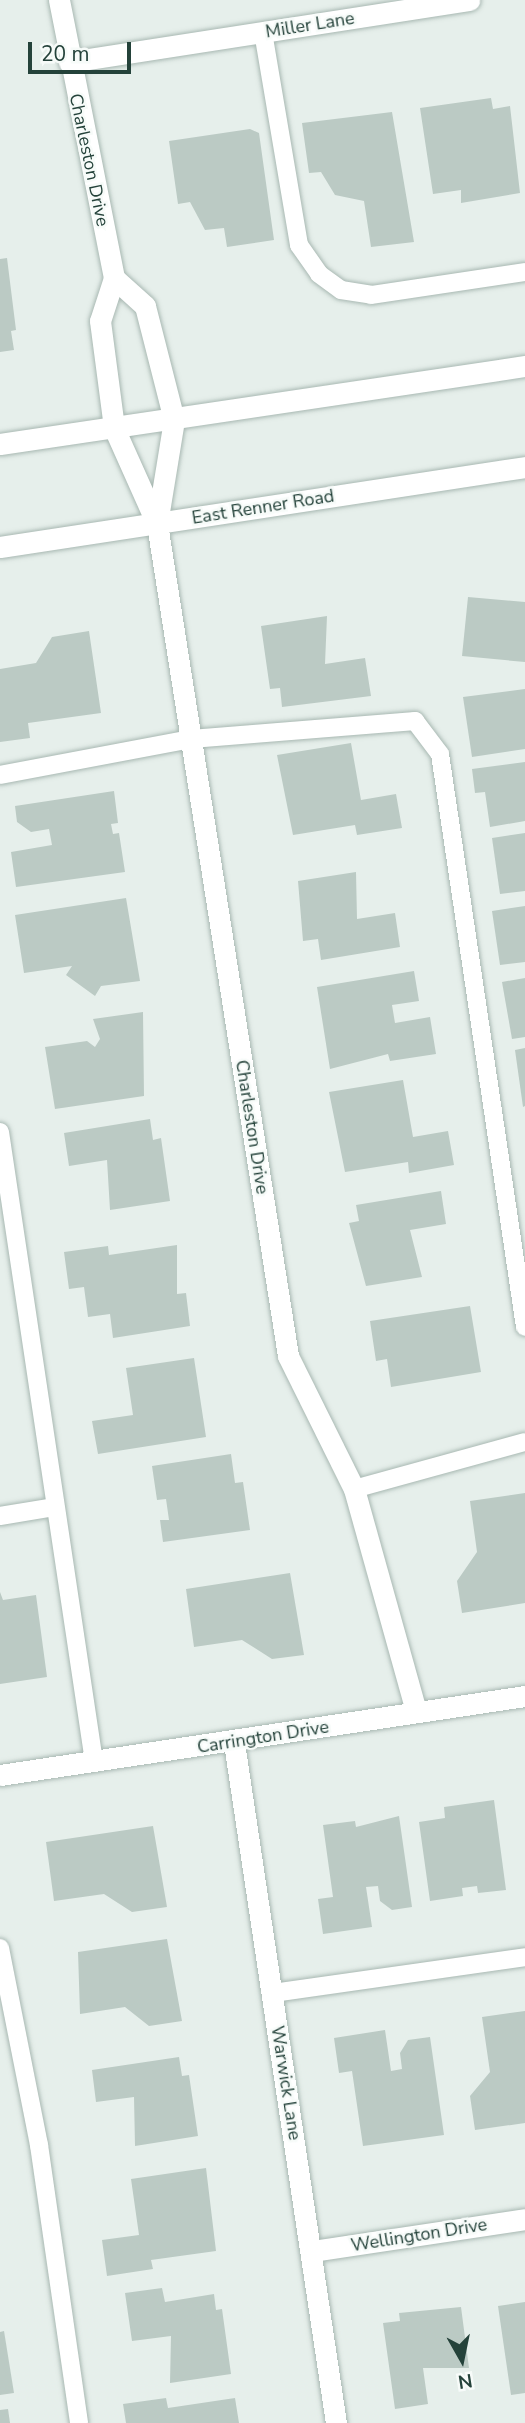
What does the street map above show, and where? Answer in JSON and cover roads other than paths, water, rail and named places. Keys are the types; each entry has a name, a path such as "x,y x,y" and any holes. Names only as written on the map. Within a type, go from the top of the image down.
{"street":[{"name":"Charleston Drive","path":"59,0 69,62 114,278 100,321 114,428 157,524 288,1356 354,1489 416,1711"},
{"name":"Miller Lane","path":"69,62 469,0"},
{"name":"Charleston Drive","path":"114,278 145,306 174,420 157,524"},
{"path":"0,444 525,366"},
{"name":"East Renner Road","path":"0,547 525,467"},
{"name":"Carrington Drive","path":"0,1775 234,1743 416,1711 525,1696"},
{"name":"Warwick Lane","path":"234,1743 336,2423"},
{"name":"Wellington Drive","path":"312,2251 525,2219"}],"lane":[{"path":"263,32 299,245 319,274 341,290 371,295 525,272"},
{"path":"0,775 191,739 415,721 440,754 525,1327"},
{"path":"0,1132 94,1762"},
{"path":"354,1489 525,1442"},
{"path":"0,1516 55,1507"},
{"path":"0,1948 39,2145 79,2423"},
{"path":"273,1993 525,1957"}]}
